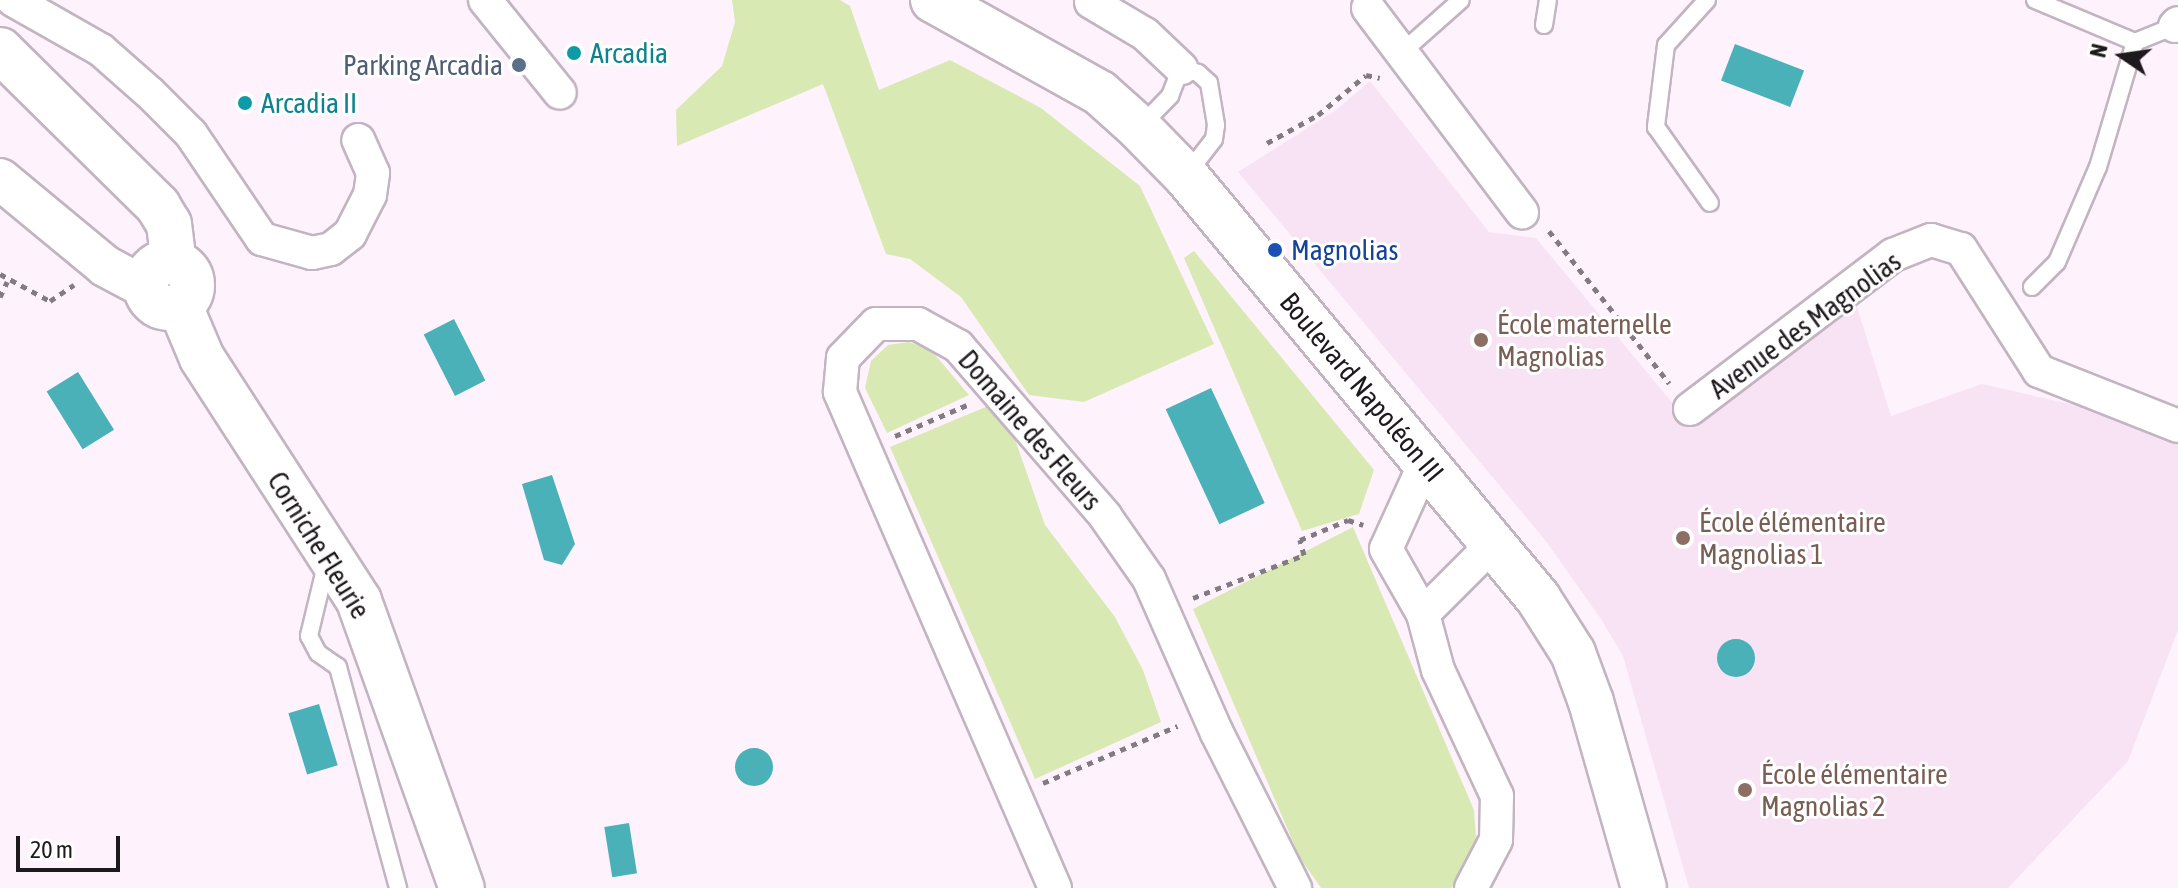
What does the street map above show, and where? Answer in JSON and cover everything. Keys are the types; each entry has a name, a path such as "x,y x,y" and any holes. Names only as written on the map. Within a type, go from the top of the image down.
{"main road":[{"name":"Boulevard Napoléon III","path":"933,0 1100,93 1139,128 1186,176 1538,598 1573,653 1644,888"},
{"name":"Corniche Fleurie","path":"0,50 158,206 169,224 167,285 202,358 359,601 462,888"}],"street":[{"path":"13,0 101,50 150,93 191,134 262,239 312,253 331,249 350,234 370,195 373,173 358,140"},
{"path":"485,0 560,93"},
{"path":"1089,1 1145,34 1181,68"},
{"path":"1364,4 1522,212"},
{"path":"0,179 105,266 167,285"},
{"name":"Avenue des Magnolias","path":"1690,409 1893,255 1931,240 1961,249 2039,371 2178,426"},
{"name":"Domaine des Fleurs","path":"1055,888 840,392 843,358 876,324 918,324 958,346 1105,516 1149,579 1208,713 1295,888"},
{"path":"1425,463 1390,534 1386,549 1423,614 1438,670 1497,796 1496,840 1471,888"},
{"path":"1423,614 1493,544"}],"lane":[{"path":"1406,63 1461,0"},
{"path":"1544,25 1548,0"},
{"path":"1707,0 1666,45 1656,127 1710,203"},
{"path":"2035,0 2135,42 2177,24"},
{"path":"2032,287 2057,262 2098,167 2135,42"},
{"path":"1139,128 1170,96 1181,68 1198,73 1209,83 1215,103 1214,139 1186,176"},
{"path":"329,556 309,636 318,653 338,667 398,888"}],"path":[{"path":"1267,143 1318,115 1366,75 1400,82 1406,63"},
{"path":"1522,212 1547,228 1690,409"},
{"path":"0,274 7,282 50,301 105,266"},
{"path":"0,297 7,282"},
{"path":"865,449 997,391"},
{"path":"1163,610 1304,555 1300,540 1348,520 1390,534"},
{"path":"1015,794 1208,713"}],"shaded area":[{"path":"1370,81 1489,232 1536,238 1674,405 1690,409 1854,297 1891,416 1982,384 2149,422 2178,434 2178,630 2128,761 2008,888 1689,888 1623,656 1601,619 1545,540 1238,172 1336,110"}],"green space":[{"path":"732,0 840,0 850,6 879,90 950,60 1041,108 1140,186 1214,344 1084,402 1029,395 961,297 910,259 886,254 823,84 677,146 676,110 722,66 735,22"},
{"path":"1194,251 1374,470 1359,514 1302,531 1184,258"},
{"path":"909,342 931,350 969,395 887,433 865,388 871,361 888,345"},
{"path":"988,406 1016,442 1045,525 1115,617 1143,670 1161,722 1035,779 890,447"},
{"path":"1353,527 1474,810 1477,852 1467,876 1451,888 1321,888 1300,858 1193,609"}],"water":[{"path":"1735,44 1804,71 1790,107 1721,80"},
{"path":"454,319 485,380 455,396 424,334"},
{"path":"78,372 114,430 83,449 47,392"},
{"path":"1211,388 1265,503 1219,524 1166,409"},
{"path":"552,475 575,544 562,565 544,560 522,484"},
{"path":"1736,639 1750,644 1755,658 1750,672 1736,677 1722,672 1717,658 1722,644"},
{"path":"319,704 338,765 307,775 288,713"},
{"path":"754,748 768,753 773,767 768,781 754,786 740,781 735,767 740,753"},
{"path":"629,823 637,873 612,877 604,827"}],"place":[{"name":"Arcadia","path":"574,53"},
{"name":"Parking Arcadia","path":"519,65"},
{"name":"Arcadia II","path":"245,103"},
{"name":"Magnolias","path":"1275,250"},
{"name":"École maternelle Magnolias","path":"1481,340"},
{"name":"École élémentaire Magnolias 1","path":"1683,538"},
{"name":"École élémentaire Magnolias 2","path":"1745,790"}]}
